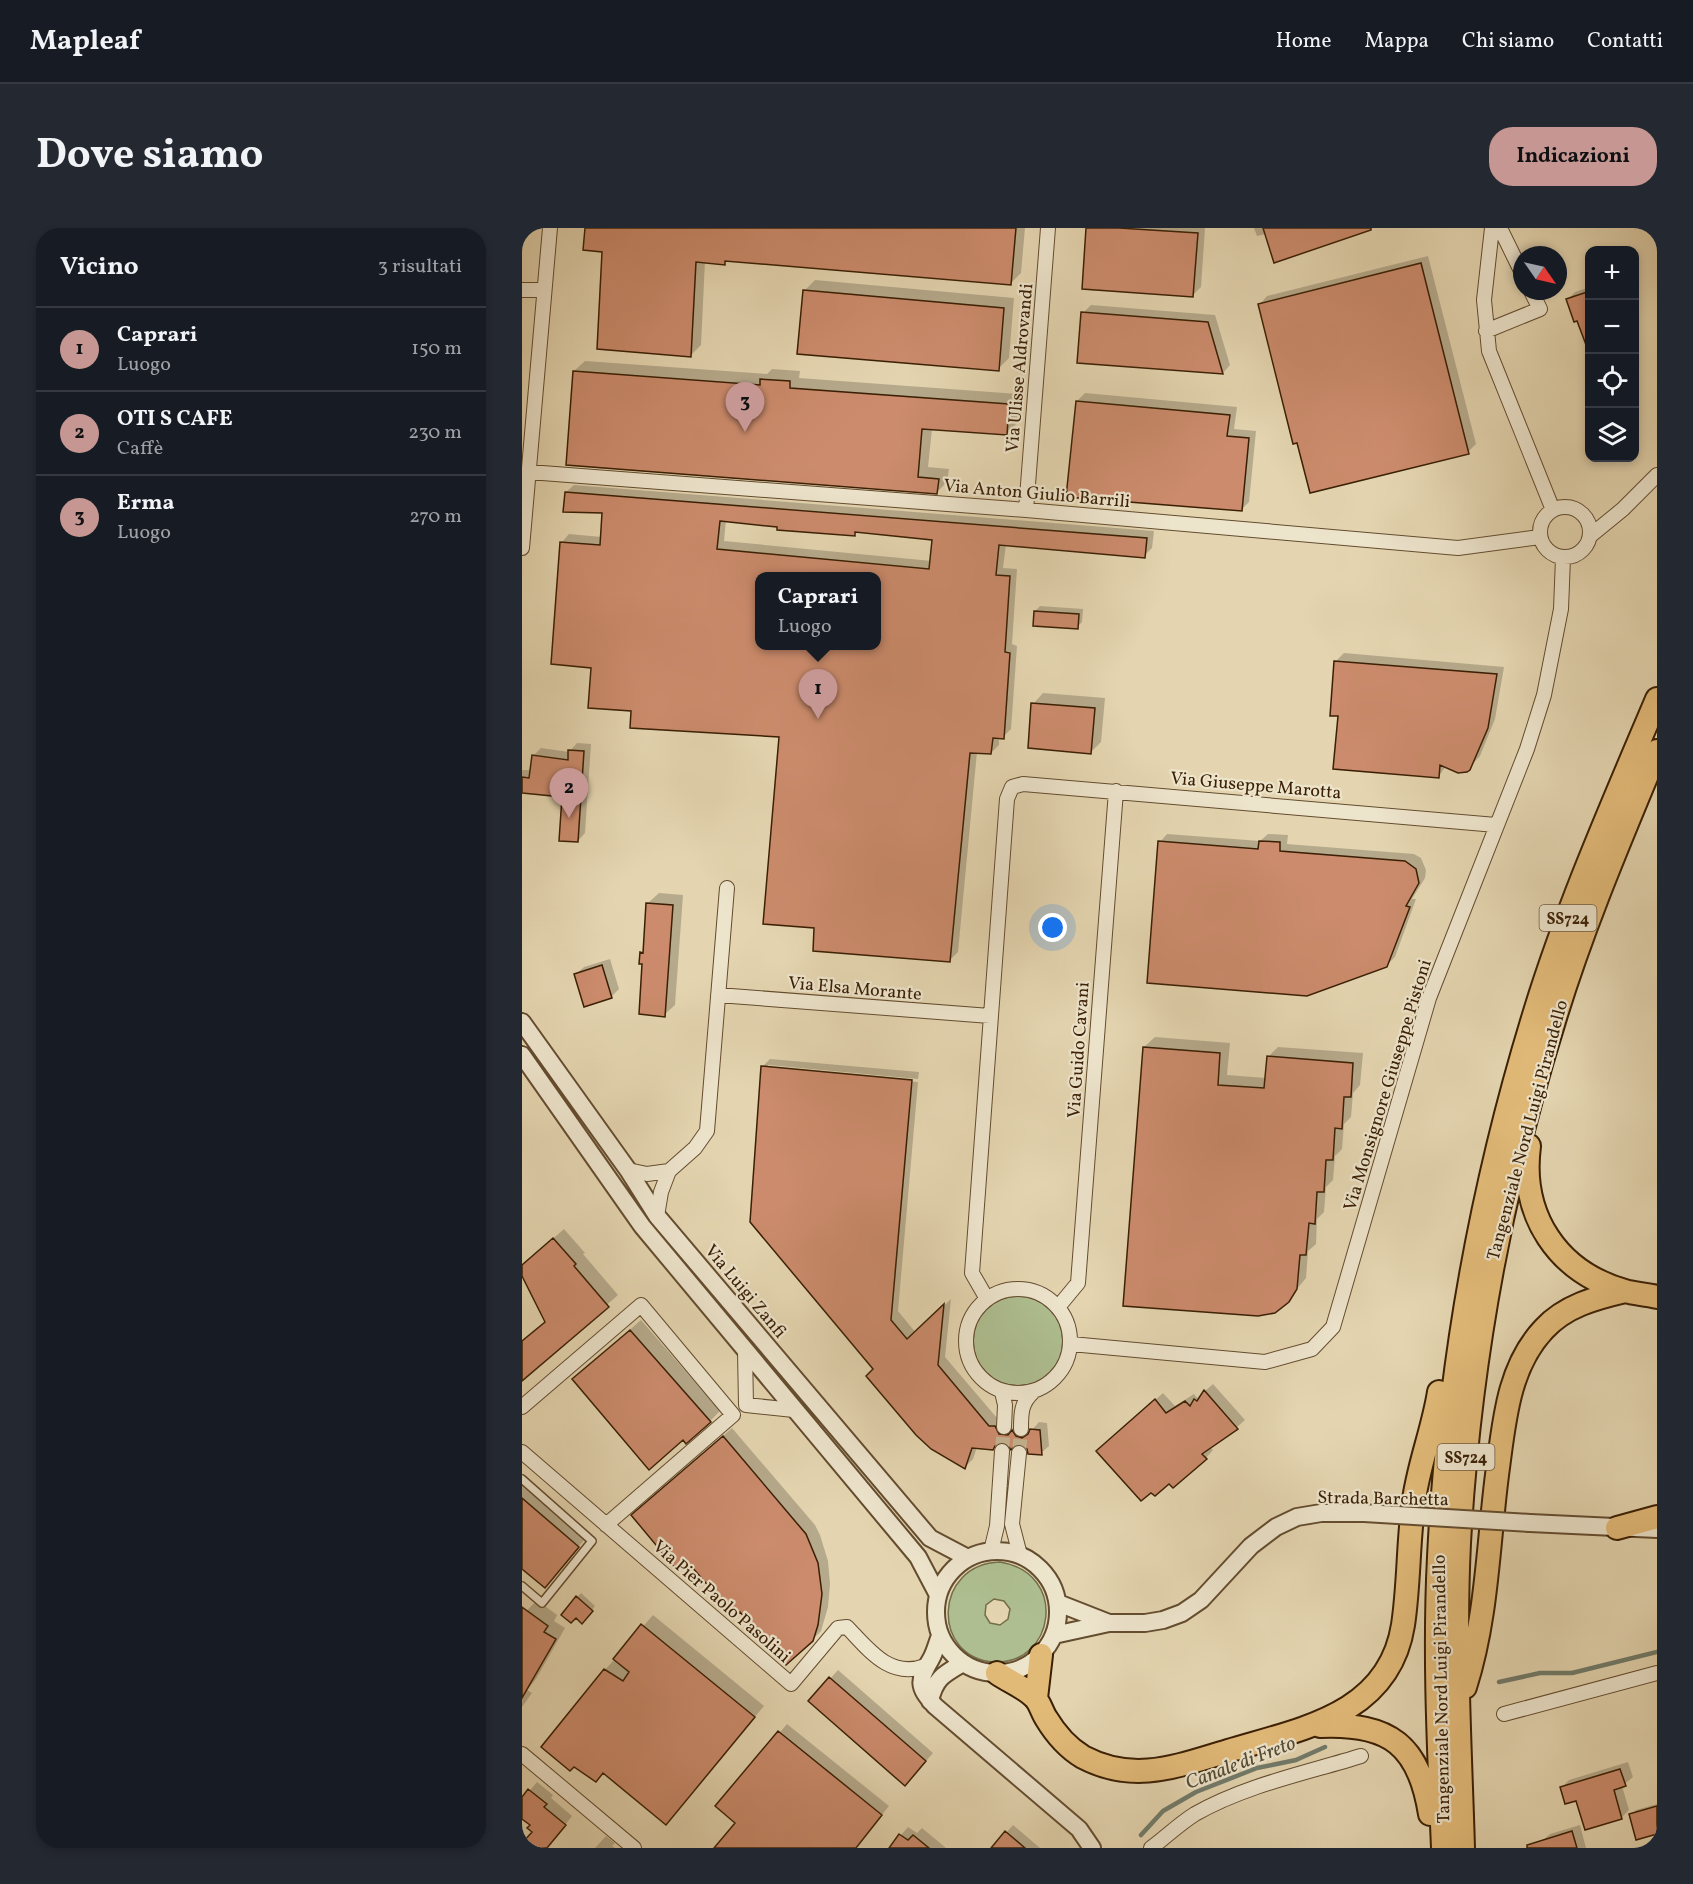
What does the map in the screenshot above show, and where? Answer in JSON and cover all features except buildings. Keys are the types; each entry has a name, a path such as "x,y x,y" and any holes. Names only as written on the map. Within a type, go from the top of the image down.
{"highway":[{"name":"Tangenziale Nord Luigi Pirandello","path":"1443,1848 1437,1683 1439,1559 1449,1427 1467,1295 1496,1153 1534,1014 1609,811 1657,699"},
{"name":"Tangenziale Nord Luigi Pirandello","path":"1463,1848 1456,1631 1460,1543 1467,1448 1491,1269 1512,1174 1554,1020 1585,930 1657,751"},
{"path":"1538,1073 1527,1170 1531,1201 1536,1215 1552,1243 1572,1265 1600,1281 1625,1291 1657,1296"},
{"path":"1458,1702 1469,1672 1478,1631 1503,1430 1515,1378 1533,1341 1559,1316 1576,1305 1625,1291"},
{"path":"997,1673 1036,1698 1055,1731 1074,1751 1095,1762 1124,1771 1162,1770 1310,1726 1350,1708 1369,1694 1387,1670 1395,1654 1403,1626 1415,1488 1434,1418 1442,1374 1467,1295"},
{"path":"1617,1528 1657,1517"},
{"path":"1036,1698 1041,1655"},
{"path":"1310,1726 1358,1727 1383,1734 1401,1746 1422,1775 1436,1848"}],"street":[{"path":"522,548 550,228"},
{"name":"Via Ulisse Aldrovandi","path":"1026,510 1048,228"},
{"path":"1492,228 1484,300 1489,351 1553,510"},
{"path":"1500,228 1513,255"},
{"path":"522,290 544,291"},
{"path":"1486,331 1540,309 1536,300"},
{"name":"Via Anton Giulio Barrili","path":"529,472 1026,510 1458,548 1540,537"},
{"path":"1590,536 1587,520 1576,510 1560,508 1553,510 1542,522 1540,537 1548,551 1563,558 1578,554 1584,549 1590,536 1623,509 1657,475"},
{"name":"Via Monsignore Giuseppe Pistoni","path":"1071,1344 1265,1362 1312,1349 1333,1327 1429,998 1527,749 1544,695 1561,609 1563,558"},
{"name":"Via Giuseppe Marotta","path":"990,1016 1007,799 1012,787 1023,784 1116,791 1496,825"},
{"name":"Via Guido Cavani","path":"1059,1306 1078,1282 1116,791"},
{"path":"657,1216 661,1192 669,1171 695,1148 707,1131 727,888"},
{"name":"Via Elsa Morante","path":"718,995 990,1016"},
{"path":"987,1299 972,1273 990,1016"},
{"name":"Via Luigi Zanfi","path":"522,1022 628,1170 657,1216 930,1538 968,1558"},
{"path":"522,1055 642,1226 918,1557 938,1595"},
{"path":"628,1170 647,1174 669,1171"},
{"path":"1020,1289 1044,1296 1059,1306 1068,1325 1071,1344 1069,1355 1060,1373 1043,1388 1033,1392 1014,1394 993,1388 980,1377 969,1360 966,1343 967,1331 971,1319 987,1299 1003,1291 1020,1289"},
{"path":"522,1407 641,1305 733,1415"},
{"path":"745,1351 746,1405"},
{"path":"1002,1392 1005,1405 1004,1427"},
{"path":"1021,1429 1022,1409 1025,1400 1033,1392"},
{"path":"606,1525 746,1405 794,1410"},
{"path":"991,1551 997,1526 1002,1451"},
{"name":"Via Pier Paolo Pasolini","path":"522,1452 791,1684 838,1629 847,1627 868,1649 893,1668 907,1671 925,1666"},
{"path":"1018,1453 1011,1524 1020,1555"},
{"name":"Strada Barchetta","path":"1054,1635 1109,1623 1145,1623 1182,1613 1201,1600 1251,1546 1276,1527 1297,1517 1321,1513 1364,1514 1657,1529"},
{"path":"991,1551 1020,1555 1035,1564 1046,1574 1054,1588 1058,1603 1058,1619 1054,1635 1041,1655 1021,1668 997,1673 983,1672 963,1663 951,1653 940,1636 936,1619 938,1595 948,1575 968,1558 991,1551"},
{"name":"Strada Barchetta","path":"1058,1603 1109,1623"},
{"path":"940,1636 932,1657 920,1678 921,1689 930,1701 1079,1829 1092,1848"},
{"path":"930,1701 933,1686 945,1673 963,1663"},
{"path":"1503,1714 1657,1673"},
{"path":"522,1754 634,1848"},
{"path":"1151,1848 1186,1820 1233,1796 1361,1755"}],"lane":[{"path":"522,1479 592,1541 542,1603 522,1586"}],"green space":[{"path":"1018,1296 1035,1300 1050,1309 1059,1324 1063,1341 1059,1358 1050,1373 1035,1382 1018,1386 1001,1382 986,1373 977,1358 973,1341 977,1324 986,1309 1001,1300"},
{"path":"1000,1562 1022,1570 1037,1583 1045,1599 1046,1617 1041,1635 1030,1649 1015,1659 994,1662 973,1657 959,1645 951,1629 948,1611 952,1593 962,1578 978,1567","holes":["994,1599 1004,1601 1010,1609 1008,1619 1000,1625 990,1623 985,1615 986,1605"]}],"waterway":[{"name":"Canale di Freto","path":"1499,1682 1540,1673 1572,1673 1657,1652"},
{"name":"Canale di Freto","path":"1141,1835 1163,1811 1196,1792 1257,1768 1296,1760 1325,1747"}],"tunnel":[{"path":"1002,1451 1004,1427"},
{"path":"1019,1453 1021,1429"}],"place":[{"name":"Erma","path":"745,432"},
{"name":"Caprari","path":"818,719"},
{"name":"OTI S CAFE","path":"569,818"}]}
